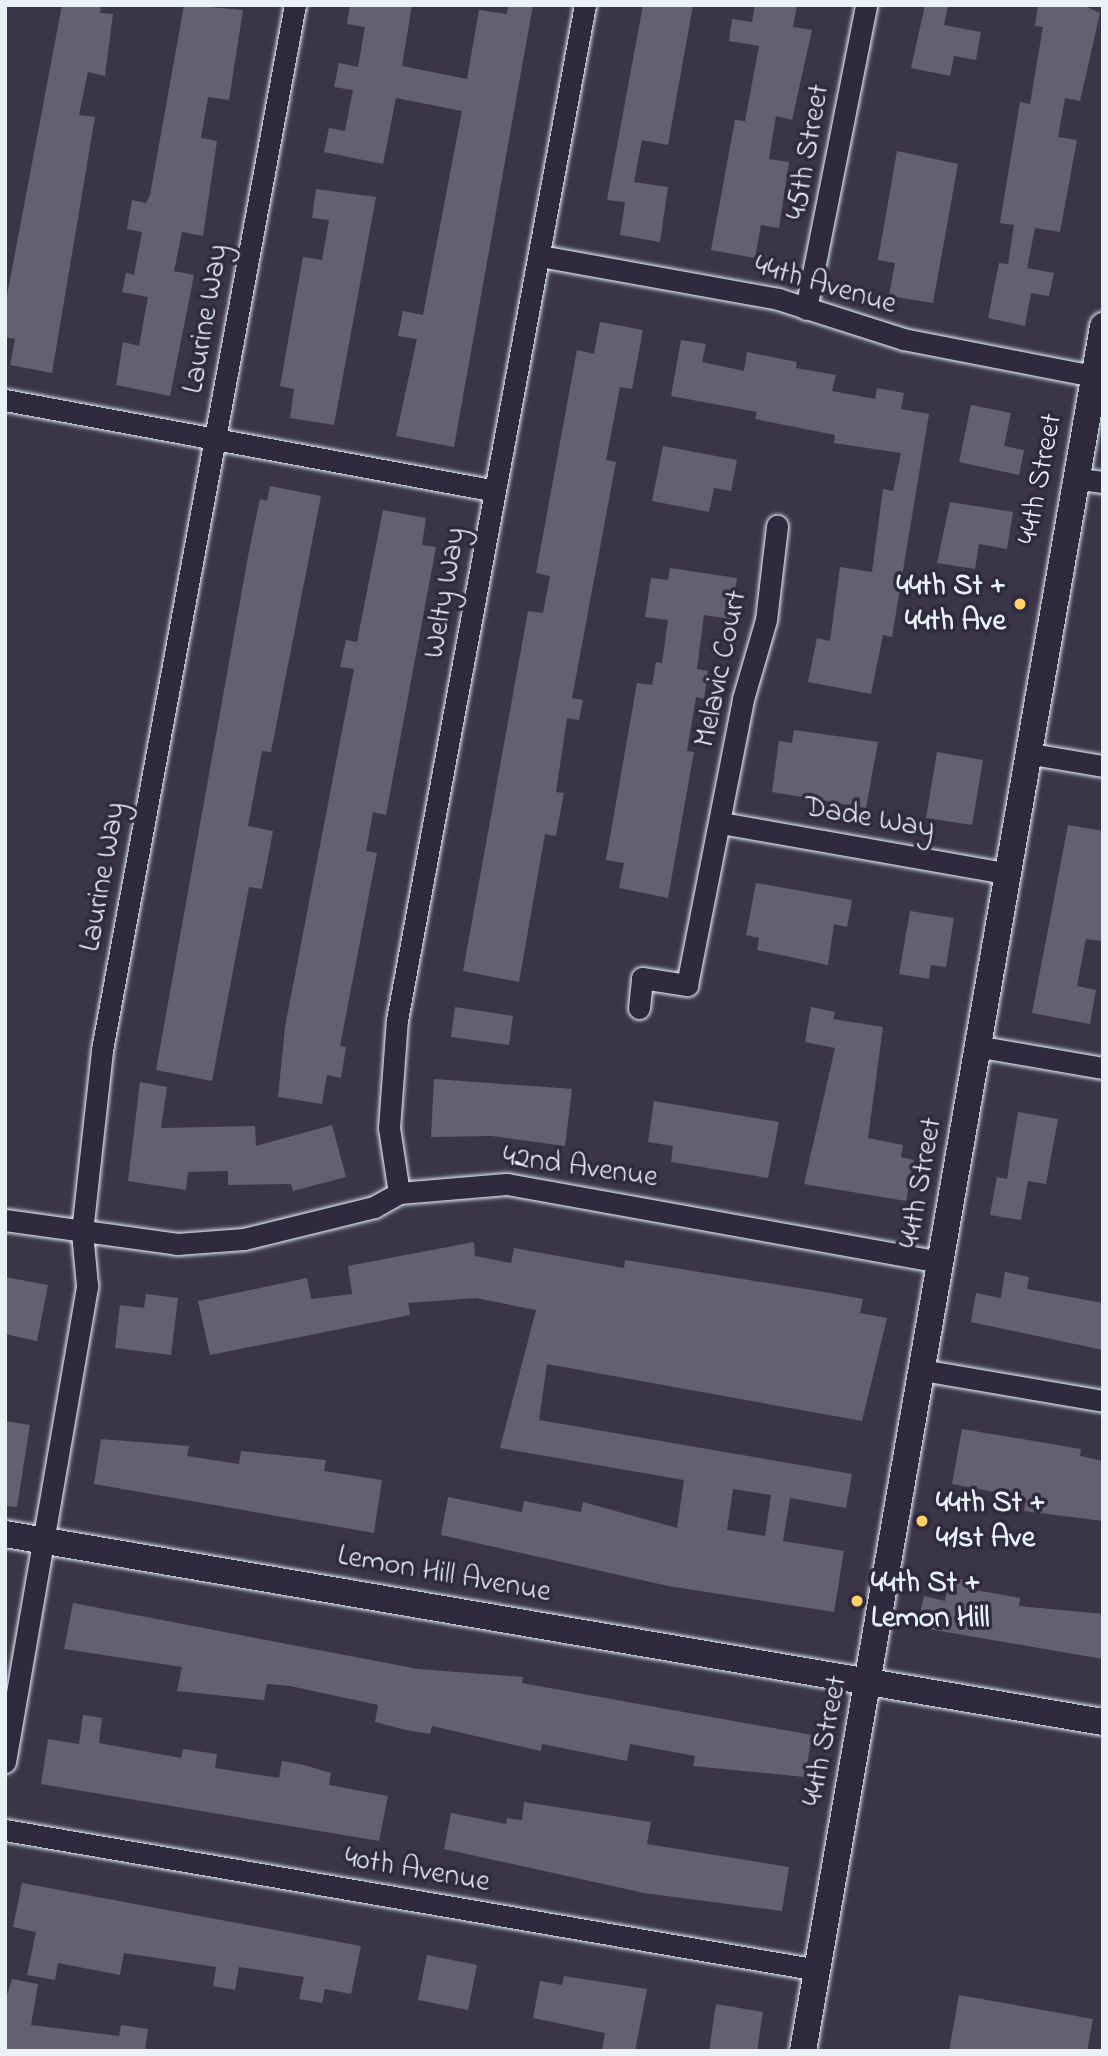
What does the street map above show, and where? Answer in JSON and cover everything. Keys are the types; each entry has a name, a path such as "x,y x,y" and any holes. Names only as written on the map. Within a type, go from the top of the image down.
{"street":[{"name":"Laurine Way","path":"5,1762 87,1285 82,1232 102,1050 295,5"},
{"name":"Welty Way","path":"399,1192 389,1128 397,1020 585,5"},
{"name":"45th Street","path":"806,309 866,5"},
{"name":"44th Avenue","path":"540,256 806,309 903,339 1094,376"},
{"name":"44th Street","path":"803,2051 872,1682 922,1370 981,1047 1026,753 1103,326"},
{"path":"5,400 495,491"},
{"path":"1074,478 1103,482"},
{"name":"Melavic Court","path":"639,1008 642,978 687,985 744,699 766,620 777,526"},
{"path":"1026,753 1103,766"},
{"name":"Dade Way","path":"721,823 1006,873"},
{"path":"981,1047 1103,1068"},
{"name":"42nd Avenue","path":"5,1220 177,1244 244,1239 374,1207 399,1192 474,1184 540,1186 941,1262"},
{"path":"922,1370 1103,1401"},
{"name":"Lemon Hill Avenue","path":"5,1534 1103,1722"},
{"name":"40th Avenue","path":"5,1830 818,1970"}],"building":[{"path":"62,5 101,5 100,13 113,14 105,76 88,72 79,115 95,117 52,373 10,365 15,339 5,337 5,306"},
{"path":"184,5 243,10 229,100 208,97 201,138 217,141 203,236 182,232 174,271 194,275 170,396 116,385 123,342 139,346 148,297 122,292 126,273 134,275 142,232 127,229 132,200 146,203 150,195"},
{"path":"350,5 412,5 402,66 467,79 479,10 507,14 508,5 533,5 454,447 396,436 417,339 398,336 403,311 423,315 462,111 396,98 383,164 324,152 329,128 345,131 353,90 334,87 339,63 358,67 365,27 347,24"},
{"path":"643,5 693,5 668,145 642,140 634,182 668,187 660,242 620,235 625,202 607,200"},
{"path":"755,5 797,5 793,27 812,30 792,120 776,116 769,159 789,162 779,228 761,225 755,258 711,250 735,120 745,121 759,46 729,41 732,19 752,22"},
{"path":"925,5 948,5 944,25 981,32 976,60 954,56 950,76 911,68"},
{"path":"1038,5 1083,5 1100,13 1080,101 1065,98 1058,137 1077,140 1060,232 1035,228 1027,268 1054,273 1049,296 1031,293 1025,326 988,318 999,263 1008,264 1014,225 1000,223 1020,102 1030,104 1043,27 1035,26"},
{"path":"897,151 958,164 933,303 889,296 895,263 878,260"},
{"path":"316,189 376,197 334,425 290,418 294,389 280,386 303,257 322,260 329,220 312,218"},
{"path":"600,322 643,330 632,389 620,387 606,460 616,462 572,698 583,700 579,720 567,718 556,792 564,793 556,836 545,834 519,982 463,971 528,611 543,613 550,576 536,573 577,350 594,354"},
{"path":"681,340 706,344 702,362 744,371 747,352 797,362 796,368 836,375 832,391 875,399 877,388 904,393 901,409 929,414 892,637 883,635 871,694 808,682 817,638 830,641 840,567 872,572 883,489 893,491 901,453 834,443 835,435 755,419 757,412 671,396"},
{"path":"971,405 1011,413 1004,446 1024,450 1019,475 959,462"},
{"path":"663,446 737,460 731,491 714,488 709,512 652,501"},
{"path":"270,486 321,496 271,752 262,751 248,826 273,831 262,889 249,887 212,1081 156,1070 249,551 260,499 267,501"},
{"path":"950,502 1013,512 1007,549 979,544 975,569 937,563"},
{"path":"383,510 426,518 422,545 436,547 386,815 373,812 366,851 377,853 340,1046 346,1047 341,1078 327,1075 322,1104 278,1097 285,1027 354,669 340,667 346,640 357,642"},
{"path":"670,568 737,578 731,619 704,615 697,669 708,671 704,699 696,697 687,751 694,752 668,898 619,888 624,863 606,860 637,683 652,685 656,662 662,663 668,620 645,617 651,578 668,580"},
{"path":"794,730 878,742 866,808 772,792 779,741 792,743"},
{"path":"937,752 983,760 972,825 926,818"},
{"path":"1068,825 1103,831 1103,930 1101,941 1086,939 1077,986 1096,990 1090,1024 1032,1013"},
{"path":"756,883 852,900 847,927 834,924 828,965 757,950 759,938 746,935"},
{"path":"910,911 954,918 946,967 931,965 929,979 899,974"},
{"path":"455,1007 513,1016 509,1045 451,1037"},
{"path":"811,1007 835,1012 833,1019 883,1027 868,1138 903,1145 901,1157 914,1160 906,1201 804,1184 835,1048 805,1042"},
{"path":"434,1079 572,1089 565,1146 492,1136 431,1137"},
{"path":"140,1082 167,1087 161,1128 255,1126 256,1146 332,1125 346,1177 293,1191 291,1184 228,1185 228,1171 188,1172 186,1190 128,1181"},
{"path":"654,1101 779,1122 768,1178 671,1162 673,1146 648,1142"},
{"path":"1018,1112 1058,1119 1046,1184 1028,1181 1021,1220 990,1215 997,1177 1007,1179"},
{"path":"474,1242 475,1256 511,1263 514,1248 624,1268 625,1260 863,1299 860,1313 887,1318 862,1421 547,1364 539,1420 852,1474 846,1508 790,1498 783,1541 844,1551 834,1612 668,1586 441,1535 448,1497 522,1512 524,1501 581,1512 583,1502 677,1528 684,1480 500,1448 536,1310 476,1298 408,1303 410,1315 210,1355 198,1301 307,1278 311,1299 352,1294 348,1266","holes":["733,1489 771,1495 765,1536 727,1530"]},
{"path":"1005,1272 1029,1277 1027,1289 1103,1303 1103,1350 971,1322 976,1293 1001,1298"},
{"path":"5,1277 48,1285 37,1341 5,1334"},
{"path":"146,1294 178,1298 171,1355 115,1348 120,1305 144,1308"},
{"path":"5,1421 30,1425 17,1507 5,1506"},
{"path":"962,1429 1081,1449 1080,1456 1103,1461 1103,1521 1024,1511 1026,1498 952,1484"},
{"path":"101,1439 189,1446 187,1456 239,1464 241,1451 326,1460 324,1471 382,1480 374,1533 94,1484"},
{"path":"950,1577 972,1582 970,1589 1020,1598 1019,1606 1103,1614 1103,1659 917,1627 924,1596 945,1601"},
{"path":"73,1603 418,1669 523,1677 522,1683 812,1735 805,1777 693,1766 695,1756 630,1744 627,1761 542,1744 541,1751 432,1726 430,1734 406,1730 375,1722 378,1705 290,1686 267,1684 264,1700 177,1691 182,1667 64,1649"},
{"path":"83,1715 102,1718 99,1743 181,1758 183,1749 217,1754 215,1768 279,1778 282,1761 304,1765 331,1773 329,1785 388,1796 379,1841 41,1784 48,1739 79,1744"},
{"path":"524,1802 651,1822 647,1844 789,1867 782,1911 644,1893 444,1849 451,1813 506,1824 507,1818 522,1820"},
{"path":"22,1883 361,1946 351,1994 325,1989 322,2003 299,1999 304,1977 239,1967 235,1990 213,1986 216,1967 124,1953 120,1975 58,1963 55,1980 27,1975 36,1932 13,1927"},
{"path":"427,1955 477,1965 468,2010 418,2000"},
{"path":"564,1976 647,1989 635,2051 602,2051 605,2033 533,2018 540,1981 562,1985"},
{"path":"12,1979 38,1984 31,2025 119,2036 121,2025 148,2029 145,2051 5,2051 5,2001"},
{"path":"959,1995 1093,2019 1087,2051 949,2051"},
{"path":"716,2004 763,2012 757,2051 709,2051"}],"place":[{"name":"44th St + 44th Ave","path":"1020,604"},
{"name":"44th St + 41st Ave","path":"922,1521"},
{"name":"44th St + Lemon Hill","path":"857,1601"}]}
